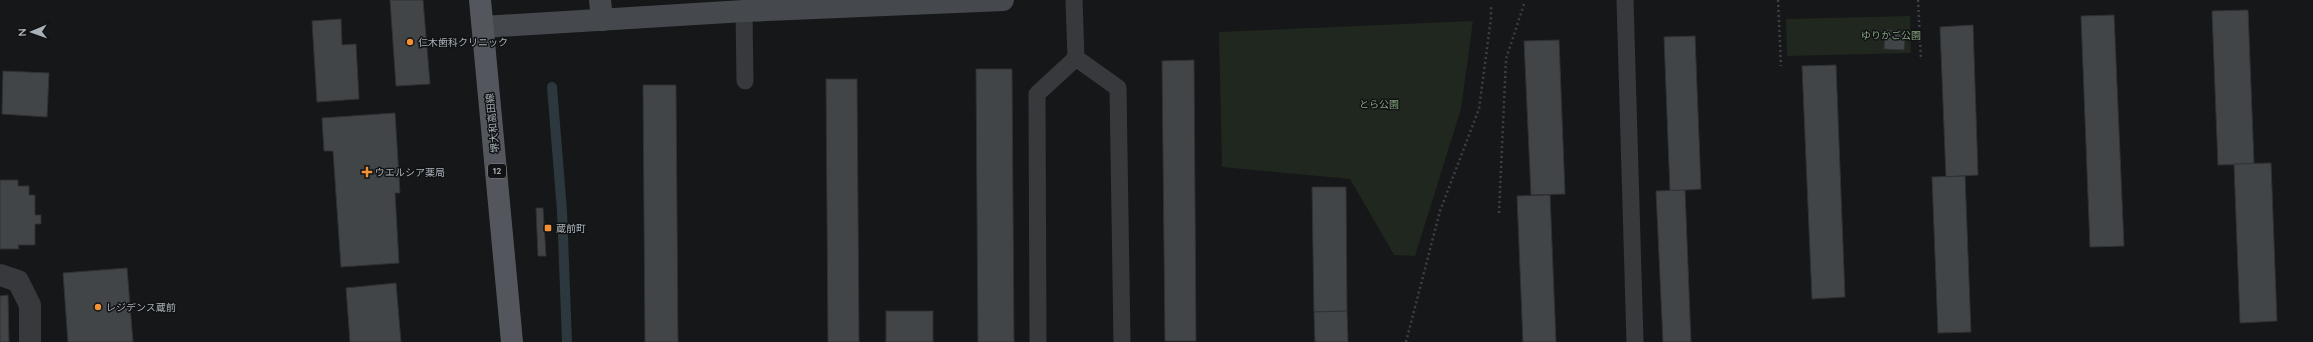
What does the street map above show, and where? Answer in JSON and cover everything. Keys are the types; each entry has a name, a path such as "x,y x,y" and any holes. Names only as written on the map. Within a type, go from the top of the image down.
{"main road":[{"name":"堺大和高田線","path":"480,0 512,342"}],"street":[{"path":"483,27 601,10 744,11 882,3 1003,0"},
{"path":"0,275 18,281 30,305 30,342"}],"lane":[{"path":"1038,342 1038,94 1076,58 1074,0"},
{"path":"1625,0 1635,342"},
{"path":"744,11 745,80"},
{"path":"1076,58 1118,88 1122,342"}],"path":[{"path":"1778,0 1781,66"},
{"path":"1918,0 1921,60"},
{"path":"1499,213 1506,59 1524,4"},
{"path":"1406,342 1440,211 1479,109 1491,18 1491,5"}],"green space":[{"name":"ゆりかご公園","path":"1910,16 1911,53 1787,56 1786,19"},
{"name":"とら公園","path":"1473,21 1461,109 1415,256 1394,255 1350,179 1222,167 1219,32"}],"building":[{"name":"仁木歯科クリニック","path":"390,0 423,0 430,84 396,86"},
{"path":"2248,10 2254,164 2218,165 2212,11"},
{"path":"2114,15 2124,246 2090,247 2081,16"},
{"path":"341,19 342,45 356,44 359,99 317,102 312,21"},
{"path":"1973,25 1978,175 1946,177 1940,27"},
{"path":"1885,30 1906,31 1904,50 1884,49"},
{"path":"1695,36 1701,189 1670,191 1664,37"},
{"path":"1559,40 1565,194 1531,195 1524,41"},
{"path":"1194,60 1196,341 1165,341 1162,61"},
{"path":"1836,65 1845,297 1812,299 1802,66"},
{"path":"976,69 1012,69 1014,342 978,342"},
{"path":"3,71 49,73 47,117 2,114"},
{"path":"826,79 857,79 859,342 828,342"},
{"path":"643,85 676,85 678,342 645,342"},
{"name":"ウエルシア薬局","path":"395,113 400,193 395,193 399,263 341,267 333,151 324,151 322,118"},
{"path":"2271,163 2277,321 2240,323 2234,164"},
{"path":"1965,176 1971,332 1938,333 1932,177"},
{"path":"0,180 18,180 18,186 29,186 29,195 35,195 35,215 41,215 41,224 35,224 35,245 18,245 19,249 0,249"},
{"path":"1312,187 1346,187 1347,311 1314,312"},
{"path":"1685,190 1691,342 1663,342 1656,191"},
{"path":"1550,195 1556,342 1523,342 1517,196"},
{"path":"536,208 543,208 546,256 538,256"},
{"name":"レジデンス蔵前","path":"127,268 133,342 68,342 63,273"},
{"path":"396,283 401,342 350,342 346,288"},
{"path":"8,295 9,342 0,342 0,296"},
{"path":"886,311 933,311 933,342 886,342"},
{"path":"1347,311 1348,342 1315,342 1314,312"}],"waterway":[{"path":"552,87 562,211 567,342"}],"place":[{"name":"仁木歯科クリニック","path":"410,42"},
{"name":"ウエルシア薬局","path":"367,172"},
{"name":"蔵前町","path":"548,228"},
{"name":"レジデンス蔵前","path":"98,307"}]}
